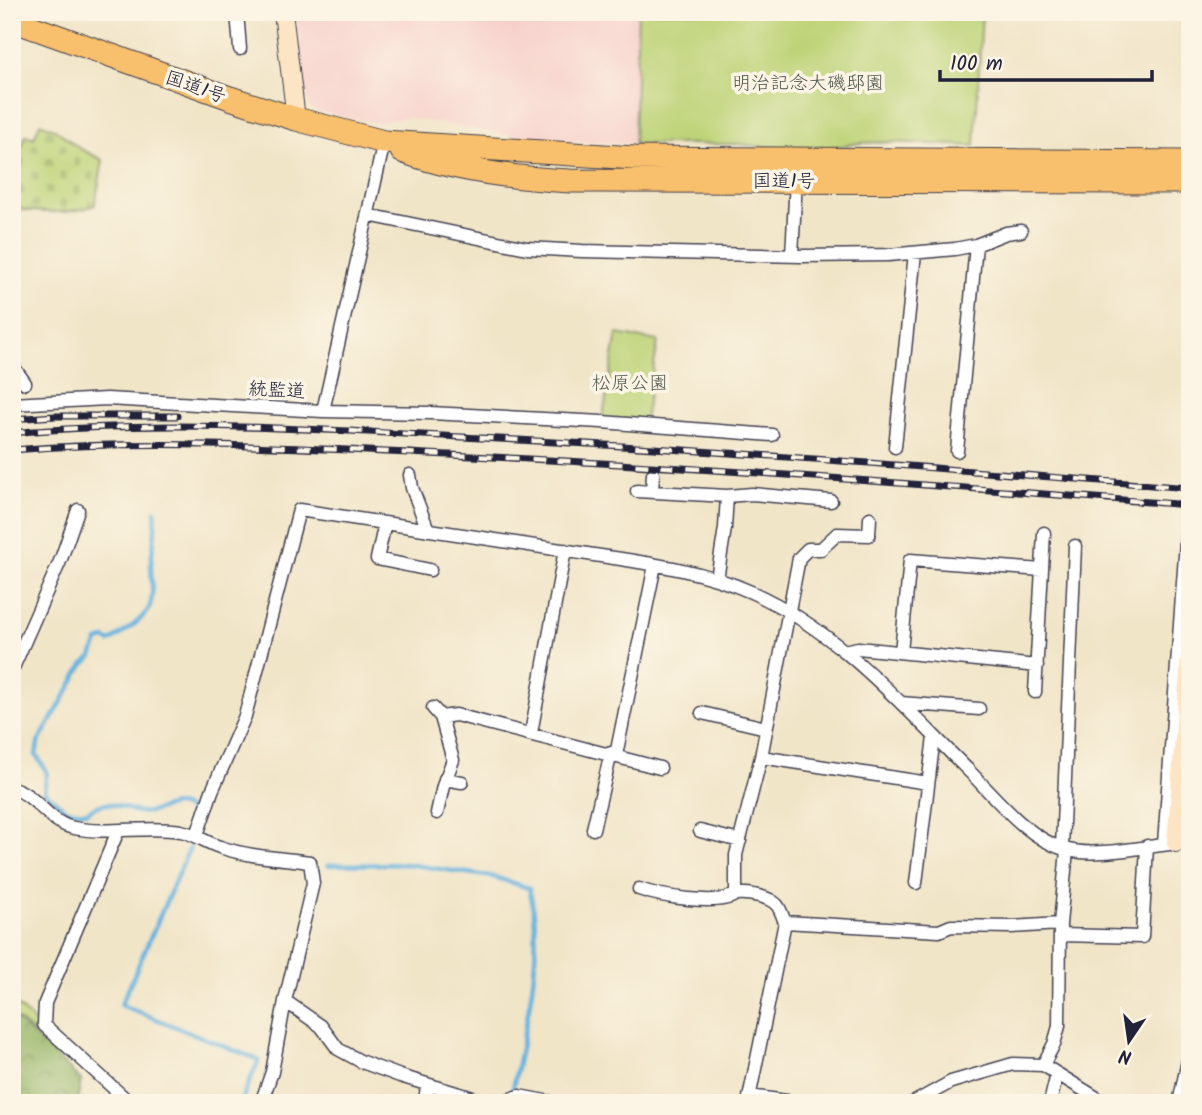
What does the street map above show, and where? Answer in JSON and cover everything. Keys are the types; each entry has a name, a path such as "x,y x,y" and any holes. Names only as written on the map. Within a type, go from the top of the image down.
{"highway":[{"name":"国道1号","path":"12,20 382,151 408,154 506,176 570,181 1190,182"},
{"name":"国道1号","path":"382,151 635,158 1190,162"}],"street":[{"path":"237,12 240,49"},
{"path":"284,12 296,119"},
{"name":"統監道","path":"12,404 107,399 323,411 382,151"},
{"path":"792,255 796,180"},
{"path":"368,215 527,248 792,255 915,253 976,246 1006,233 1021,231"},
{"path":"957,451 976,246"},
{"path":"895,447 915,253"},
{"path":"12,365 25,383"},
{"path":"323,411 430,413 602,422 772,436"},
{"path":"652,491 653,474"},
{"path":"410,475 412,488 428,530"},
{"path":"636,491 727,496 752,494 831,501"},
{"path":"717,579 724,539 727,496"},
{"path":"197,835 212,791 245,716 298,504 385,523 655,565 717,579 752,592 790,612 843,651 901,703 1037,835 1064,849 1092,852 1180,842 1190,829"},
{"path":"12,670 51,584 78,510"},
{"path":"1180,842 1188,514"},
{"path":"736,894 736,855 761,757 799,558 808,549 821,549 837,534 868,539 870,518"},
{"path":"385,523 377,559 430,570"},
{"path":"1035,692 1044,533"},
{"path":"1043,1065 1054,1044 1059,1026 1060,929 1075,546"},
{"path":"531,733 565,550"},
{"path":"901,652 909,560 1042,570"},
{"path":"591,822 613,754 655,565"},
{"path":"843,651 858,648 1037,666"},
{"path":"1180,842 1190,659"},
{"path":"901,703 979,709"},
{"path":"437,813 445,779 453,760 437,712 531,733 660,768"},
{"path":"702,713 766,728"},
{"path":"916,883 934,737"},
{"path":"761,757 928,783"},
{"path":"445,779 462,782"},
{"path":"12,788 24,793 49,816 72,828 178,831 197,835 220,847 315,861 313,883 285,1001 272,1072 261,1103"},
{"path":"118,831 46,1003 44,1025 130,1103"},
{"path":"700,831 740,841"},
{"path":"785,922 939,931 951,926 1060,929 1142,937 1147,846"},
{"path":"639,890 705,901 722,901 745,893 777,905 785,922 749,1099 801,1103"},
{"path":"285,1001 321,1026 338,1049 362,1062 426,1085 476,1099 501,1102 519,1097 556,1103"},
{"path":"1179,1103 1190,1051"},
{"path":"914,1103 951,1082 1013,1064 1043,1065 1105,1103"},
{"path":"1050,1103 1057,1074"},
{"path":"425,1103 426,1085"}],"shaded area":[{"path":"295,12 638,12 634,144 546,141 407,118 374,123 317,112 310,107 306,96"}],"green space":[{"name":"明治記念大磯邸園","path":"638,12 982,12 975,146 890,142 859,143 820,150 786,150 740,144 634,144"},
{"path":"40,123 55,129 79,148 103,160 95,205 54,212 12,208 12,172 26,135 34,138"},
{"name":"松原公園","path":"617,334 658,341 644,426 602,422"},
{"path":"12,1001 39,1026 33,1033 12,1015"},
{"path":"12,1015 81,1080 77,1103 12,1103"}],"waterway":[{"path":"155,511 152,594 148,610 110,642 105,639 98,641 92,657 83,665 38,743 36,755 47,772 44,791 66,810 87,812 96,806 112,804 133,811 150,812 176,805 191,812"},
{"path":"190,847 121,1005 259,1060 240,1103"},
{"path":"328,865 407,864 494,877 529,888 534,913 535,964 512,1093"}],"railway":[{"path":"12,419 55,416 177,416"},
{"path":"12,433 181,426 350,431 735,453 1190,488"},
{"path":"12,450 116,445 323,449 713,470 1190,505"}]}
